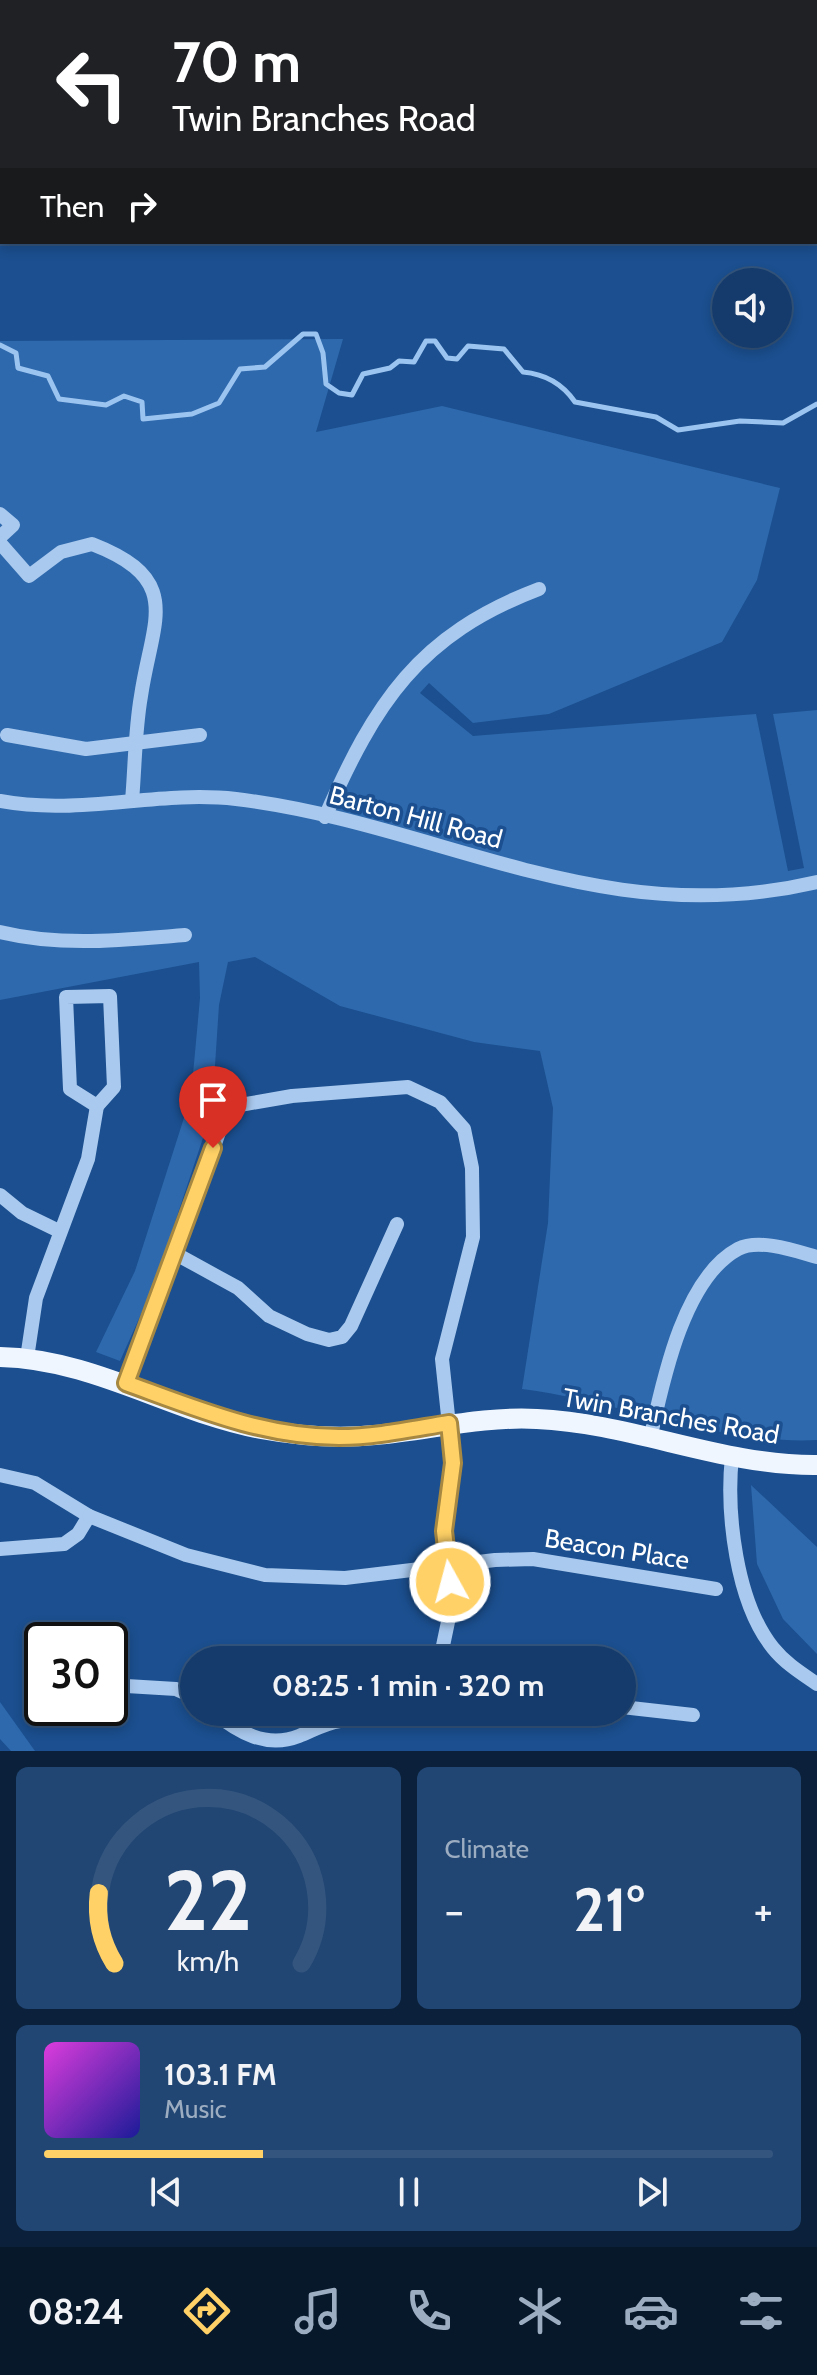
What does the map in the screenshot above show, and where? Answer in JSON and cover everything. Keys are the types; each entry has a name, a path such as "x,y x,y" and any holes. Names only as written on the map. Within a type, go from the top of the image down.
{"main road":[{"name":"Twin Branches Road","path":"0,1357 66,1364 226,1419 301,1435 377,1435 449,1423 536,1418 651,1435 732,1456 817,1465"}],"street":[{"path":"0,514 13,525 0,540 29,576 61,552 92,544 141,570 156,600 157,625 144,676 132,801"},
{"path":"325,817 364,732 403,679 455,632 493,608 539,589"},
{"path":"7,735 86,749 200,735"},
{"name":"Barton Hill Road","path":"0,801 48,807 232,799 325,817 542,876 627,893 724,896 817,882"},
{"path":"0,932 32,940 79,944 185,935"},
{"path":"27,1358 36,1298 88,1159 97,1106 114,1087 110,996 66,997 70,1089 97,1106"},
{"path":"126,1383 223,1121 240,1105 292,1096 408,1087 440,1102 464,1129 472,1168 473,1237 442,1359 453,1463 444,1531 452,1617 444,1646"},
{"path":"0,1195 22,1213 59,1231"},
{"path":"176,1254 238,1288 269,1316 329,1340 342,1337 351,1326 397,1224"},
{"path":"651,1435 678,1334 709,1276 740,1248 767,1247 817,1257"},
{"path":"732,1456 729,1502 749,1605 774,1650 817,1684"},
{"name":"Beacon Place","path":"0,1475 35,1483 89,1516 186,1555 265,1575 345,1578 507,1559 568,1562 716,1589"},
{"path":"0,1549 64,1544 78,1534 89,1516"},
{"path":"128,1686 180,1691"},
{"path":"636,1709 673,1716 693,1715"},
{"path":"234,1726 248,1735 280,1741 320,1726"}],"shaded area":[{"path":"343,339 316,432 442,406 780,488 757,580 722,642 549,714 473,723 429,683 420,693 473,736 756,714 788,871 804,868 773,714 817,710 817,1440 745,1436 522,1389 548,1223 553,1108 540,1051 474,1042 340,1006 255,957 228,962 219,1005 212,1111 154,1285 120,1361 96,1352 135,1271 191,1096 200,998 199,962 0,1000 0,341"},
{"path":"751,1485 817,1547 817,1654 783,1619 757,1564"},
{"path":"0,1702 35,1751 11,1751 0,1739"}],"waterway":[{"path":"0,345 16,353 18,368 48,376 59,399 106,405 124,396 142,402 143,419 192,414 219,403 240,369 265,367 303,334 316,334 323,353 326,384 339,393 352,395 363,374 390,368 399,361 414,362 426,341 435,341 447,358 457,359 468,346 504,349 523,372 552,381 575,402 656,417 678,430 740,421 783,423 817,404"}],"route":[{"path":"213,1148 126,1383 226,1419 301,1435 377,1435 449,1423 453,1463 444,1531 450,1582"}]}
